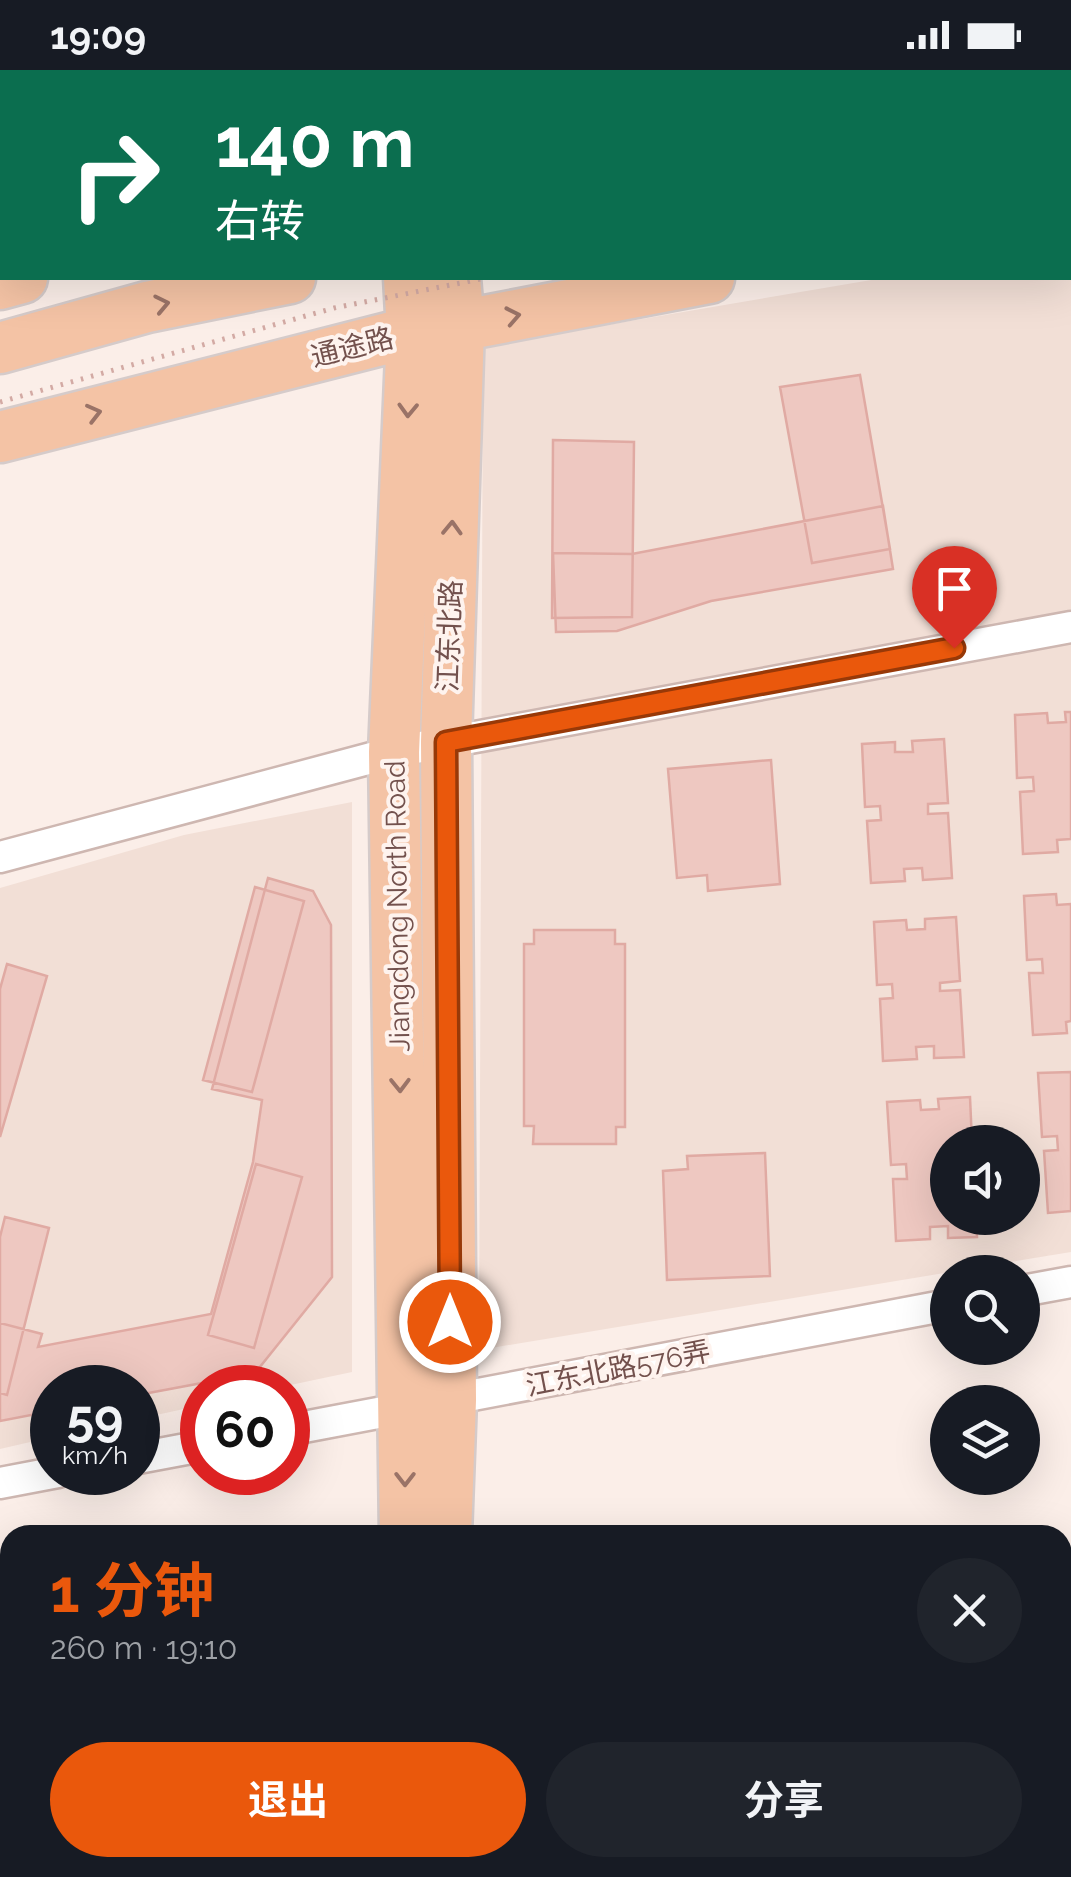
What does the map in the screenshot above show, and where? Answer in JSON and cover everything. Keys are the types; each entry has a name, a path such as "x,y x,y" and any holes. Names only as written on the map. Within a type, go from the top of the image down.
{"main road":[{"path":"0,348 147,307 280,280"},
{"name":"Jiangdong North Road","path":"407,1525 428,1404 394,752 435,329 410,280"},
{"name":"江东北路","path":"445,1525 428,1404 446,742 435,329 454,280"},
{"name":"通途路","path":"0,437 435,329 698,280"}],"street":[{"path":"0,857 394,752 1071,626"},
{"path":"1040,1288 1071,1282"},
{"name":"江东北路576弄","path":"310,1426 930,1308"},
{"path":"0,1483 30,1477"}],"path":[{"path":"0,402 334,308 476,280"}],"shaded area":[{"path":"871,280 1071,280 1071,1252 1040,1257 930,1255 930,1275 479,1350 483,346"},
{"path":"352,802 352,1372 310,1381 310,1365 180,1365 180,1410 160,1414 160,1365 30,1365 30,1442 0,1449 0,888 184,835"}],"building":[{"path":"860,375 890,549 812,563 780,387"},
{"path":"553,440 634,442 632,617 552,618"},
{"path":"883,506 893,569 711,601 617,631 556,632 553,553 632,554"},
{"path":"1065,712 1071,712 1071,839 1057,840 1058,852 1023,854 1020,792 1034,791 1033,777 1017,778 1015,715 1047,713 1048,723 1066,722"},
{"path":"944,739 948,803 928,804 928,814 948,813 952,878 923,880 922,868 904,869 905,881 871,883 867,821 881,820 880,806 865,807 862,744 895,742 895,752 913,752 912,741"},
{"path":"771,760 780,884 708,891 707,875 677,878 668,769"},
{"path":"268,878 313,891 331,925 332,1277 261,1365 180,1365 180,1387 160,1391 160,1365 30,1365 30,1415 0,1421 0,1323 42,1334 38,1347 211,1314 253,1162 262,1100 212,1089"},
{"path":"255,887 304,901 252,1092 203,1080"},
{"path":"1056,894 1057,905 1071,904 1071,1021 1066,1022 1067,1033 1033,1035 1029,973 1043,973 1042,959 1027,960 1024,896"},
{"path":"956,917 960,981 940,983 940,991 960,990 964,1057 934,1058 934,1046 916,1047 917,1059 883,1061 880,999 893,998 892,984 877,985 874,922 906,920 907,930 925,929 925,919"},
{"path":"534,930 615,930 615,944 625,944 625,1127 616,1127 616,1144 533,1144 534,1126 524,1126 524,944 534,944"},
{"path":"7,964 47,976 0,1137 0,989"},
{"path":"1071,1072 1071,1211 1048,1213 1044,1151 1058,1150 1057,1136 1042,1137 1038,1073"},
{"path":"970,1097 971,1125 930,1125 930,1239 896,1241 893,1179 907,1179 906,1164 891,1165 887,1102 920,1100 921,1110 939,1109 938,1099"},
{"path":"765,1153 770,1276 667,1280 663,1171 688,1169 687,1156"},
{"path":"256,1164 302,1177 254,1348 208,1335"},
{"path":"5,1217 49,1228 7,1395 0,1393 0,1237"},
{"path":"948,1235 977,1235 977,1237"}],"route":[{"path":"450,1322 446,742 954,648"}]}
